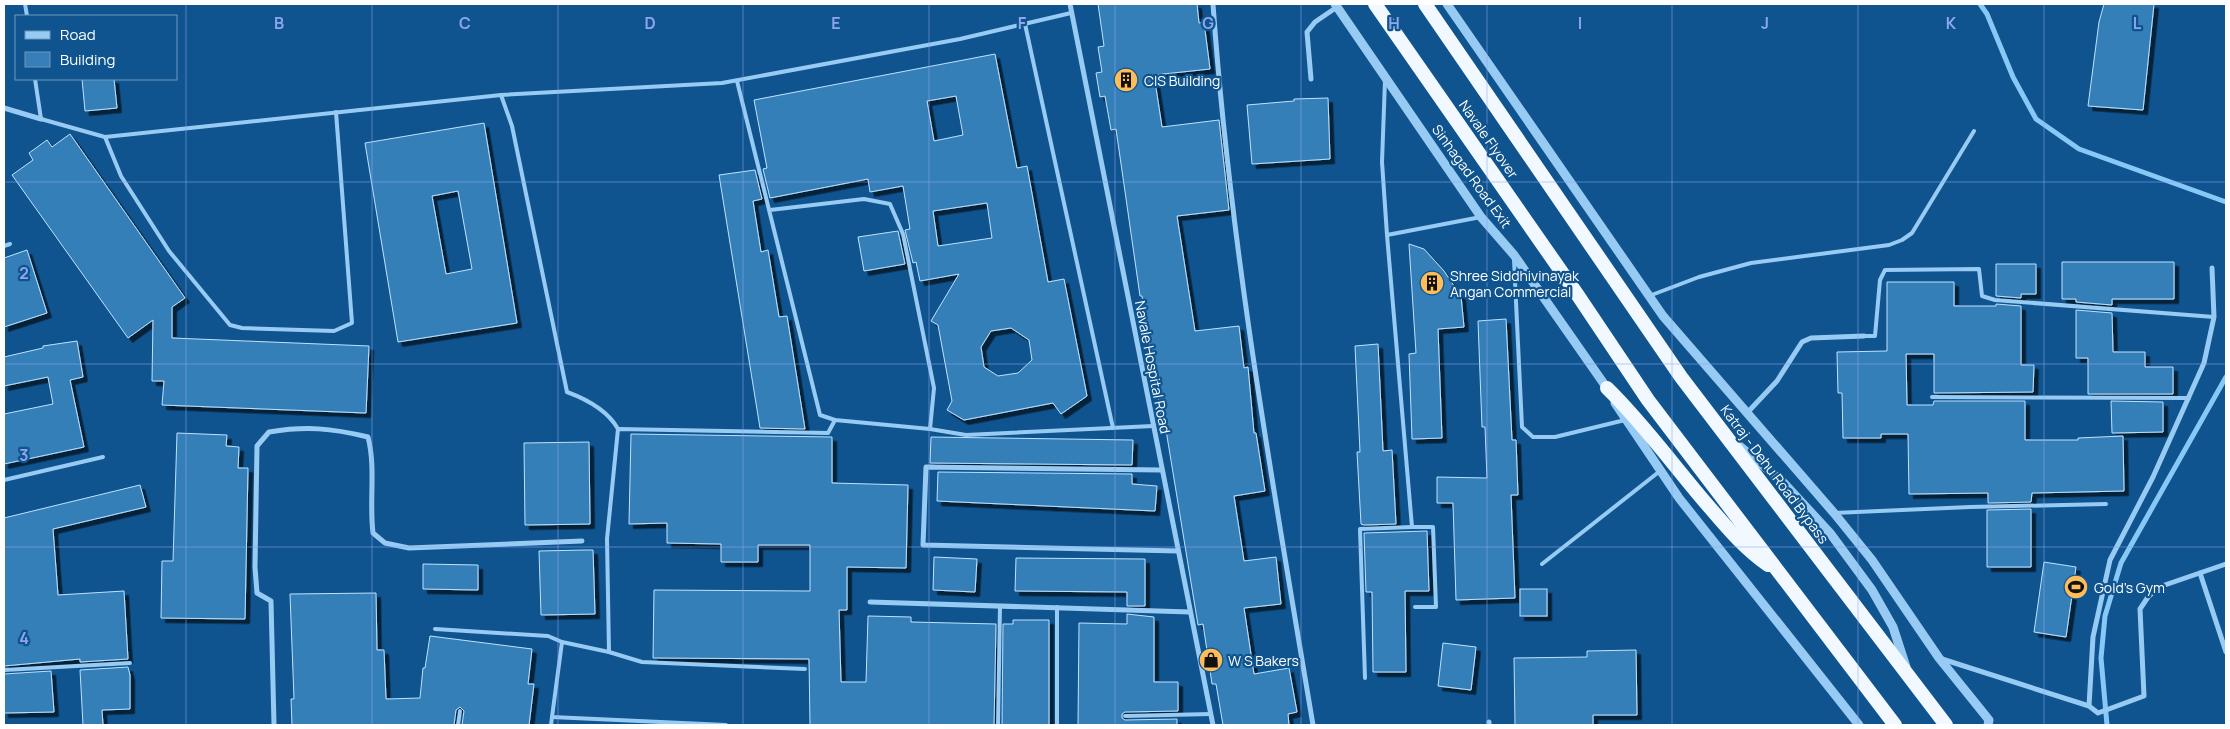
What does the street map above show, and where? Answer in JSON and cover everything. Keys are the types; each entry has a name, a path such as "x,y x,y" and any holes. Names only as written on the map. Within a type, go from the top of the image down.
{"highway":[{"name":"Navale Flyover","path":"1376,4 1648,400 1779,573"},
{"name":"Navale Flyover","path":"1425,4 1586,236"},
{"name":"Katraj - Dehu Road Bypass","path":"1586,236 1681,376 1946,725"},
{"path":"1607,388 1634,414 1726,527 1752,554 1779,573 1895,725"}],"street":[{"name":"Navale Hospital Road","path":"1070,4 1213,725"},
{"path":"1213,4 1218,72 1251,350 1313,725"},
{"path":"1447,4 1663,316 1834,513 1872,560 1939,658 1990,723"},
{"path":"1311,79 1307,32 1315,22 1336,5"},
{"name":"Sinhagad Road Exit","path":"1336,5 1481,217 1514,256 1607,388 1625,420 1679,498 1859,725"},
{"path":"4,108 41,119"},
{"path":"2089,706 2093,637 2110,560 2153,477 2204,363 2214,317 2212,268"},
{"path":"1747,414 1777,380 1802,342 1811,338 1864,336"},
{"path":"274,725 271,600 257,593 255,567 257,446 269,432 297,427 328,429 368,437 372,453 371,518 373,533 385,543 409,548 582,540"},
{"path":"1724,433 1782,481 1830,533 1872,590 1893,627 1910,677"},
{"path":"1162,470 926,467 922,544 1178,551"},
{"path":"1830,533 1842,523"},
{"path":"1939,658 2089,706 2098,712 2144,696 2140,609 2148,597 2159,588 2226,564"},
{"path":"2200,573 2226,652"},
{"path":"870,602 1190,612"}],"lane":[{"path":"35,80 41,119 105,138 501,95 722,83 960,39 1071,13"},
{"path":"1025,24 1113,428"},
{"path":"1385,78 1382,162 1412,527"},
{"path":"737,81 820,415 835,420 966,434 1153,426"},
{"path":"501,95 514,136 567,392 583,398 613,420 618,429 607,539 609,652"},
{"path":"105,138 122,176 170,251 230,324 242,328 334,331 352,322 336,112"},
{"path":"1649,296 1736,266 1889,245 1902,240 1912,233 1974,131"},
{"path":"770,210 864,199 890,204 903,234 934,388 930,429"},
{"path":"1387,235 1481,217"},
{"path":"4,246 10,244"},
{"path":"1514,256 1522,427 1533,437 1555,437 1625,420"},
{"path":"1864,336 1876,336 1880,280 1885,270 1979,269 1982,296 1994,300 2214,317"},
{"path":"1932,397 2189,398"},
{"path":"618,429 828,433 835,420"},
{"path":"4,480 103,457"},
{"path":"1542,564 1660,471"},
{"path":"1834,513 1961,507 2106,504"},
{"path":"1365,678 1360,529 1433,528 1436,607 1415,607"},
{"path":"998,725 1000,606"},
{"path":"1057,607 1057,725"},
{"path":"435,629 548,636 562,642 609,652 642,662 805,669"},
{"path":"550,725 562,642"},
{"path":"4,670 130,663"},
{"path":"458,725 460,711"},
{"path":"1125,716 1211,714"},
{"path":"552,717 726,725"}],"building":[{"path":"1098,4 1197,4 1199,23 1204,22 1210,69 1154,75 1162,127 1219,120 1229,210 1177,216 1195,331 1239,326 1244,368 1248,367 1254,433 1256,433 1265,491 1234,496 1244,561 1276,557 1281,604 1244,608 1254,674 1289,668 1297,712 1288,714 1289,725 1223,725 1216,684 1212,684 1203,624 1198,625 1166,430 1163,430 1142,296 1140,296 1116,129 1111,130 1105,96 1100,97 1096,73 1102,72 1098,47 1104,46"},
{"path":"2104,4 2154,4 2143,110 2088,106 2099,22"},
{"path":"995,54 1017,168 1027,166 1048,282 1064,279 1087,396 1061,414 1053,403 964,420 947,410 952,401 938,325 931,321 959,274 920,281 916,262 913,263 905,230 910,229 903,186 870,192 868,179 770,198 763,169 767,168 754,100","holes":["956,96 963,135 934,141 927,101","987,203 992,238 938,246 933,211","1011,328 1029,340 1032,360 1018,373 998,376 984,367 981,347 991,331"]},
{"path":"82,80 114,80 117,108 85,111"},
{"path":"1328,98 1330,159 1252,164 1247,105 1294,101 1294,99"},
{"path":"484,123 517,323 398,342 365,143","holes":["458,191 472,269 446,274 432,196"]},
{"path":"70,134 185,298 172,307 172,338 369,346 366,413 162,405 164,381 152,381 153,320 128,338 12,175 33,160 29,153 47,140 52,147"},
{"path":"755,170 762,199 753,201 761,252 768,250 779,317 787,316 805,429 760,428 719,175"},
{"path":"898,231 905,264 864,271 858,237"},
{"path":"1409,244 1424,249 1444,271 1461,296 1464,327 1438,329 1442,438 1412,439 1409,354 1416,353"},
{"path":"27,250 47,313 4,327 4,258"},
{"path":"2062,262 2174,262 2174,299 2112,299 2112,305 2076,302 2076,299 2062,299"},
{"path":"1996,264 2036,264 2036,294 2021,294 2021,298 1996,296"},
{"path":"1887,282 1954,282 1954,306 1996,306 1996,304 2021,306 2021,365 2034,365 2033,392 1934,393 1934,354 1906,354 1907,405 1933,405 1934,401 2025,401 2025,440 2078,440 2078,438 2123,436 2124,491 2032,493 2031,502 1988,503 1988,493 1909,494 1908,434 1881,434 1881,438 1843,438 1842,393 1838,393 1837,352 1887,351"},
{"path":"2076,310 2112,313 2113,352 2145,352 2145,367 2173,367 2173,394 2088,394 2088,358 2076,358"},
{"path":"1506,319 1512,440 1516,440 1518,495 1511,495 1515,598 1456,600 1453,503 1437,503 1437,477 1487,478 1485,427 1482,427 1478,321"},
{"path":"77,341 83,377 70,380 84,447 4,464 4,414 53,404 48,377 4,386 4,357 43,348 43,346"},
{"path":"1378,344 1383,451 1392,450 1396,524 1364,525 1361,524 1357,452 1360,452 1355,346"},
{"path":"2111,401 2163,402 2163,432 2112,433"},
{"path":"177,433 227,435 226,446 239,447 238,468 248,468 245,619 161,618 162,561 173,561"},
{"path":"631,434 832,437 832,483 908,485 906,568 847,567 847,610 839,610 841,682 866,682 868,616 911,617 911,622 996,624 994,725 810,725 809,659 653,658 654,590 810,591 810,545 758,545 758,562 721,562 721,544 667,543 667,523 629,524"},
{"path":"931,437 1133,440 1132,465 930,463"},
{"path":"589,442 590,524 525,525 524,443"},
{"path":"938,472 1132,474 1132,484 1157,486 1155,511 937,501"},
{"path":"140,485 146,507 53,529 58,595 124,591 128,659 80,662 80,659 4,666 4,518"},
{"path":"2031,509 2031,567 1987,567 1987,510"},
{"path":"1427,531 1429,591 1405,591 1406,672 1373,672 1372,592 1366,592 1364,533"},
{"path":"593,550 595,614 541,615 539,551"},
{"path":"934,557 977,559 975,592 933,590"},
{"path":"1016,558 1145,559 1145,606 1127,606 1127,592 1015,591"},
{"path":"2044,562 2076,567 2066,637 2034,632"},
{"path":"423,564 478,565 478,590 423,589"},
{"path":"1520,589 1547,589 1547,616 1520,616"},
{"path":"376,593 377,650 384,650 386,699 420,698 423,668 425,668 430,636 532,649 528,684 534,684 529,725 462,725 464,711 460,707 456,710 454,725 292,725 291,699 294,699 290,594"},
{"path":"1127,614 1154,617 1154,682 1178,682 1178,711 1125,712 1122,714 1122,718 1125,720 1177,719 1177,725 1078,725 1079,623 1127,624"},
{"path":"1013,620 1049,620 1049,725 1002,725 1003,624 1013,624"},
{"path":"1443,643 1476,647 1471,690 1438,686"},
{"path":"1636,650 1637,715 1593,715 1593,725 1515,725 1514,658 1587,657 1587,651"},
{"path":"128,667 130,675 130,709 102,710 103,725 83,725 80,670"},
{"path":"51,671 54,712 4,713 4,674"}],"waterway":[{"path":"1980,4 1987,14 2013,77 2036,119 2079,149 2226,202"},
{"path":"2107,725 2101,658 2105,616 2121,563 2226,377"}],"place":[{"name":"CIS Building","path":"1126,80"},
{"name":"Shree Siddhivinayak Angan Commercial","path":"1432,283"},
{"name":"Gold's Gym","path":"2076,587"},
{"name":"W S Bakers","path":"1211,660"}]}
